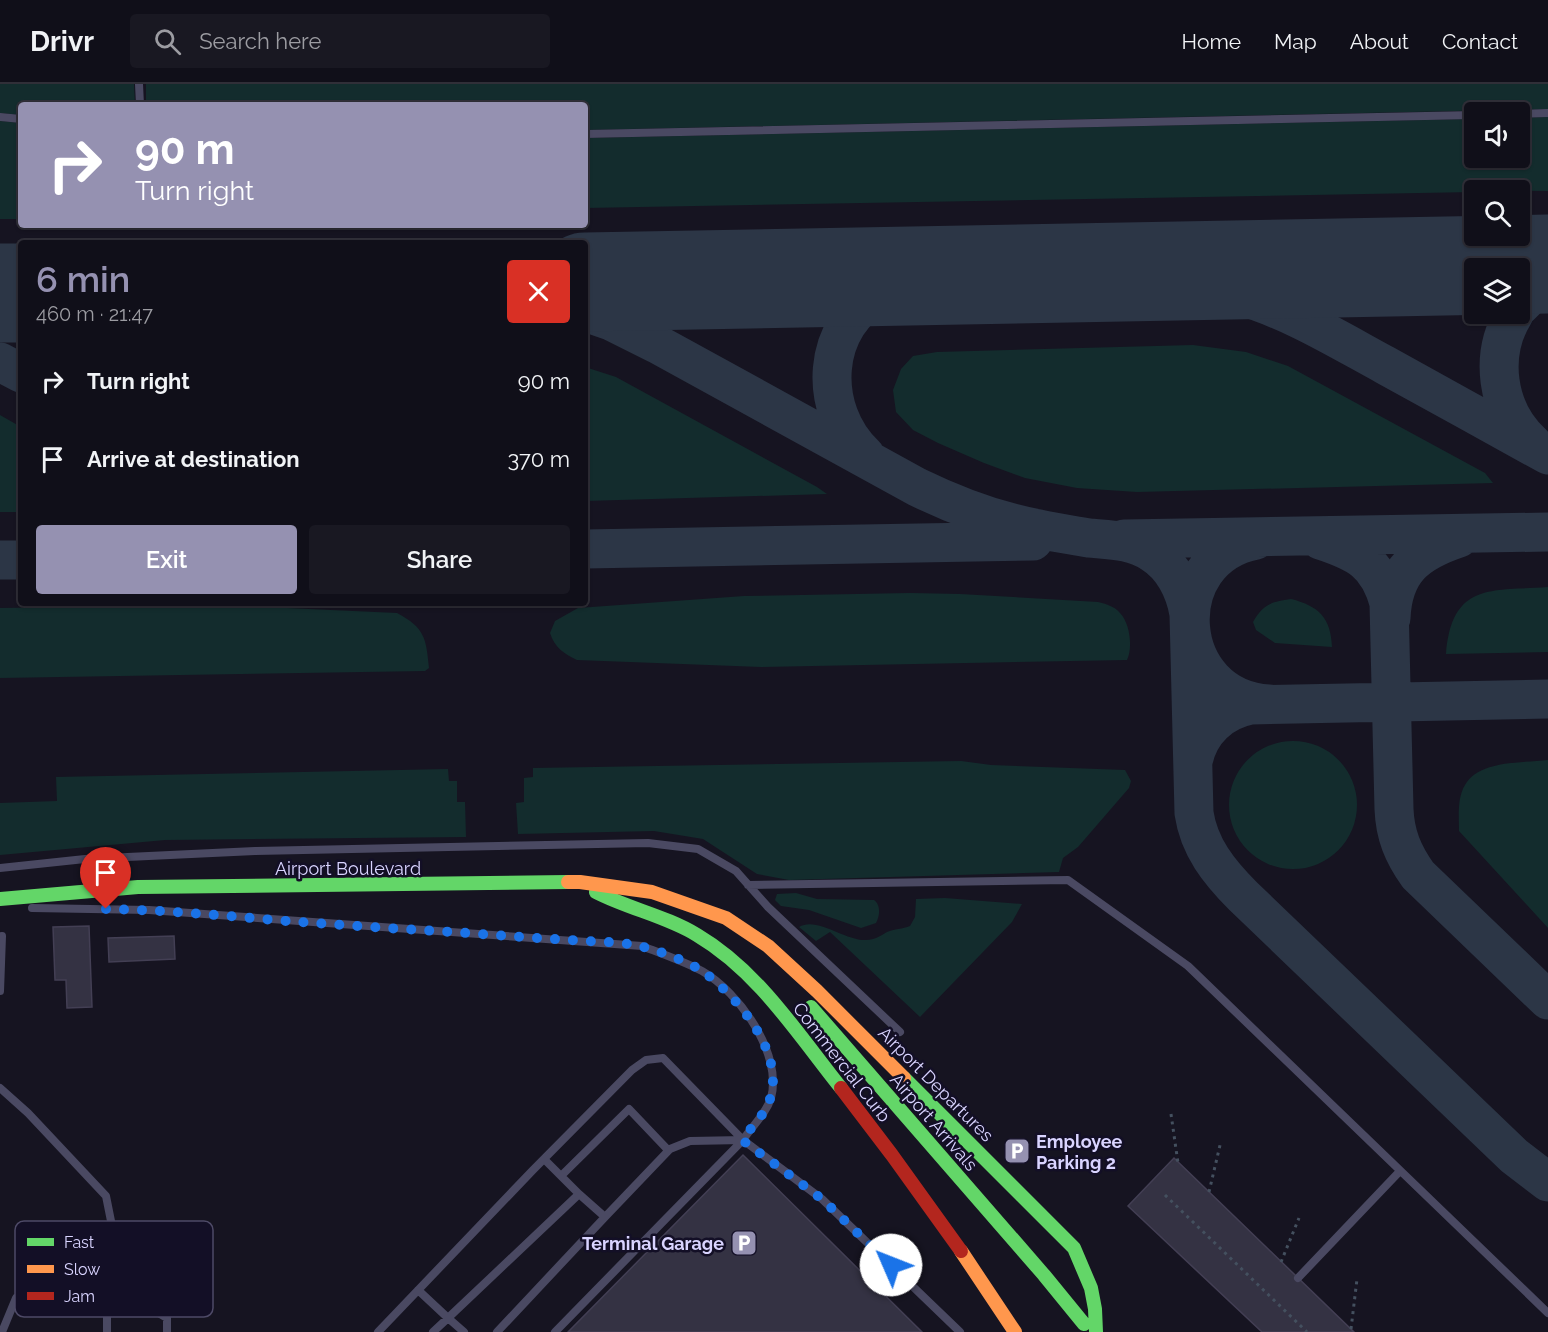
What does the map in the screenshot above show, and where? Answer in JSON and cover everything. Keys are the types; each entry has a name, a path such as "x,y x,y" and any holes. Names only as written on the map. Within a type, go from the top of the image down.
{"street":[{"name":"Airport Boulevard","path":"0,899 138,887 580,882 652,892 693,907"},
{"name":"Commercial Curb","path":"580,882 609,899 689,930 726,955 751,976 833,1077 917,1190 975,1270 1015,1332"},
{"path":"693,907 747,945 788,983"},
{"name":"Airport Departures","path":"693,907 726,918 768,946 817,991 1074,1248 1089,1278 1096,1317 1096,1332"},
{"name":"Airport Arrivals","path":"805,1001 829,1026 1084,1324"}],"lane":[{"path":"139,84 140,102"},
{"path":"1530,114 1548,113"},
{"path":"588,134 1464,115"},
{"path":"0,117 18,119"},
{"path":"0,868 86,858 255,851 648,843 698,849 736,871 768,907 900,1032"},
{"path":"748,885 1068,880 1188,966 1548,1313"},
{"path":"21,908 149,910 642,946 704,972 727,992 746,1014 761,1037 771,1060 773,1078 771,1098 763,1114 742,1140 555,1332"},
{"path":"0,991 2,936"},
{"path":"378,1332 633,1070 646,1060 663,1058 742,1140 822,1199 960,1332"},
{"path":"0,1088 28,1113 106,1196 111,1221"},
{"path":"562,1175 629,1109 668,1150"},
{"path":"497,1332 668,1150 690,1141 742,1140"},
{"path":"544,1159 605,1217"},
{"path":"1298,1278 1401,1171"},
{"path":"433,1332 579,1194"},
{"path":"418,1290 464,1332"},
{"path":"2,1332 15,1300"},
{"path":"107,1317 107,1332"},
{"path":"165,1317 167,1332"}],"path":[{"path":"1171,1114 1178,1162"},
{"path":"1209,1192 1221,1141"},
{"path":"1165,1195 1307,1332"},
{"path":"1281,1262 1299,1218"},
{"path":"1350,1329 1357,1279"}],"green space":[{"path":"0,84 134,84 135,102 18,102 18,115 0,113"},
{"path":"146,84 1548,84 1548,109 1530,109 1530,102 1464,102 1464,111 588,130 588,102 146,102"},
{"path":"1548,117 1548,191 1530,191 1530,180 1464,180 1464,192 588,208 588,138 1464,119 1464,168 1530,168 1530,118"},
{"path":"0,121 18,123 18,219 0,219"},
{"path":"1193,345 1246,352 1288,366 1485,473 1493,483 1137,492 1077,488 1025,478 984,463 913,430 896,412 893,390 901,369 913,356 937,352"},
{"path":"588,368 616,377 827,494 588,501"},
{"path":"0,415 18,425 18,512 0,512"},
{"path":"1548,587 1548,652 1446,654 1456,614 1466,602 1492,591"},
{"path":"910,593 1098,602 1113,607 1123,617 1129,636 1129,655 1127,660 761,667 577,660 560,650 550,633 555,621 578,608 744,596"},
{"path":"1291,599 1309,605 1322,615 1329,628 1332,647 1275,643 1256,630 1253,622 1260,611 1273,603"},
{"path":"246,606 397,613 419,629 425,641 429,668 425,671 0,678 0,608"},
{"path":"1293,741 1318,746 1338,760 1352,780 1357,805 1352,830 1338,850 1318,864 1293,869 1268,864 1248,850 1234,830 1229,805 1234,780 1248,760 1268,746"},
{"path":"1548,760 1548,928 1459,831 1459,814 1462,790 1480,771 1502,764"},
{"path":"961,761 991,765 1125,770 1131,781 1129,788 1078,847 1063,858 1059,872 789,880 757,874 703,839 654,831 518,834 516,803 524,802 524,778 533,777 533,768"},
{"path":"448,769 449,781 457,781 457,802 465,802 466,837 165,840 0,855 0,803 57,801 56,777"},
{"path":"796,893 817,899 874,900 879,908 876,923 861,928 809,910 781,906 775,900 777,894"},
{"path":"945,898 1022,904 1012,922 920,1017 830,932 816,941 799,927 806,924 814,925 849,937 872,939 910,926 915,917 916,899"}],"building":[{"path":"89,926 92,1007 67,1008 66,980 55,980 53,927"},
{"path":"174,936 175,959 109,962 108,938"},
{"name":"Terminal Garage","path":"743,1155 922,1332 568,1332"},
{"path":"1174,1158 1354,1332 1262,1332 1128,1206"}],"taxiway":[{"path":"1043,274 1117,277 1189,285 1257,301 1331,335 1548,455"},
{"path":"865,455 849,436 839,415 833,392 832,369 837,346 847,325 862,306 894,287 929,279 977,275"},
{"path":"1530,296 1548,281"},
{"path":"0,309 18,308"},
{"path":"588,313 611,321 657,344 917,487 946,500 1023,526 1130,543 1159,558 1177,579 1189,614 1194,813 1200,837 1211,858 1243,896 1514,1156 1548,1182"},
{"path":"1509,324 1501,347 1500,382 1510,415 1532,443"},
{"path":"0,362 18,371"},
{"path":"1124,539 1548,532"},
{"path":"1391,618 1397,587 1402,575 1410,565 1431,550 1459,538"},
{"path":"1256,540 1225,552 1204,573 1193,598 1190,627 1197,655 1213,679 1237,696 1269,704"},
{"path":"1320,540 1355,554 1372,568 1379,578 1389,603 1394,809 1398,836 1404,852 1418,875 1548,1000"},
{"path":"588,549 1033,541"},
{"path":"0,560 18,560"},
{"path":"1193,762 1200,741 1213,724 1230,712 1251,705 1548,699"}],"runway":[{"path":"588,282 1548,264"},
{"path":"0,293 18,293"}],"traffic: fast":[{"path":"0,899 138,887 568,882"},
{"path":"596,892 685,928 719,950 739,966 775,1004 841,1088"},
{"path":"811,1007 1084,1324"},
{"path":"904,1078 1074,1248 1091,1288 1096,1332"}],"traffic: slow":[{"path":"568,882 652,892 726,918 768,946 817,991 904,1078"},
{"path":"961,1251 1015,1332"}],"traffic: jam":[{"path":"841,1088 961,1251"}],"place":[{"name":"Employee Parking 2","path":"1017,1151"},
{"name":"Terminal Garage","path":"744,1243"}],"route":[{"path":"106,909 149,910 642,946 670,956 704,972 727,992 746,1014 761,1037 771,1060 773,1078 771,1098 763,1114 742,1140 822,1199 891,1265"}]}
